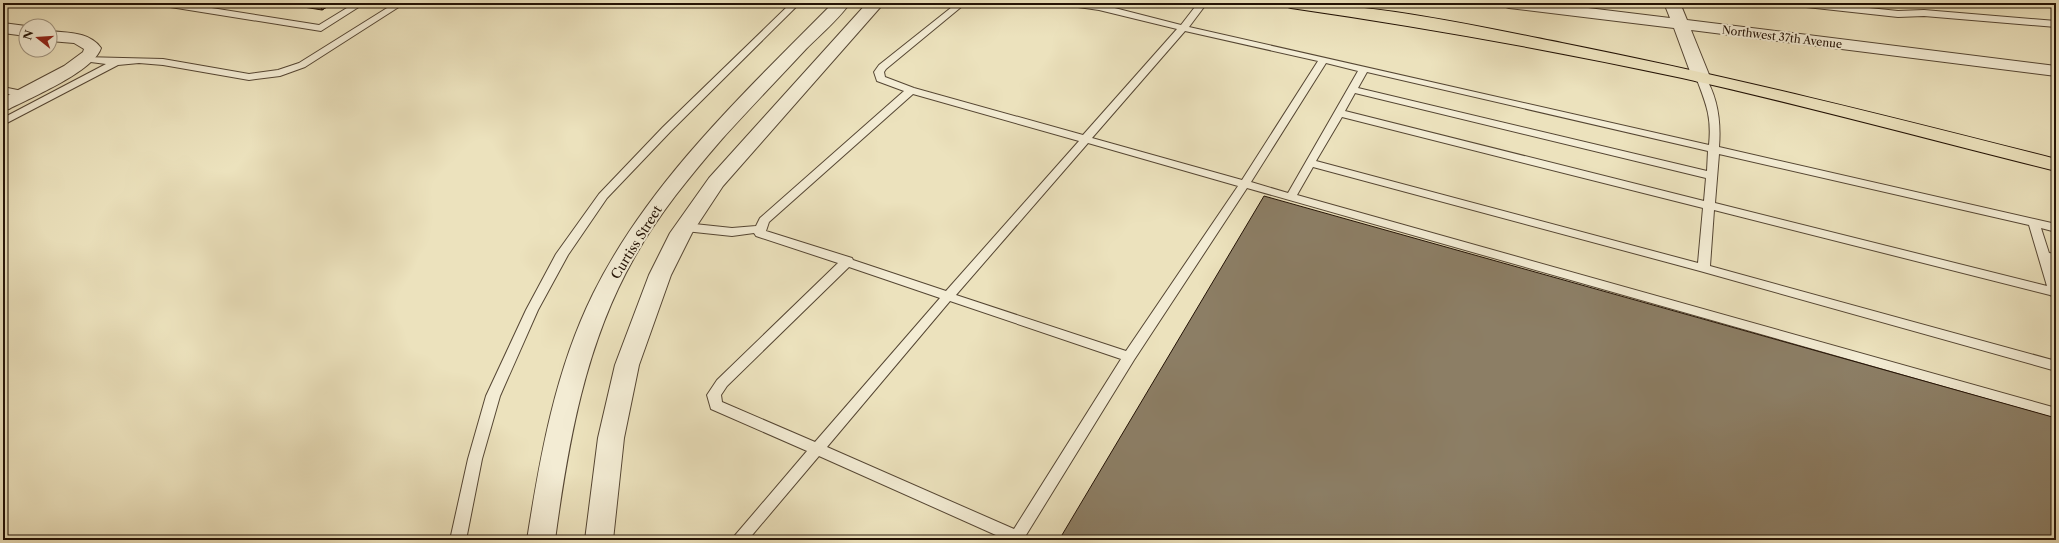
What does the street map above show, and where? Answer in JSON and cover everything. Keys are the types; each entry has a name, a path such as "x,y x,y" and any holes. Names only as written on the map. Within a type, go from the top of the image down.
{"main road":[{"path":"1291,3 1457,28 1698,70 1898,109 2056,150"},
{"path":"1381,3 1564,35 1827,106 2056,165"}],"street":[{"name":"Curtiss Street","path":"541,540 556,444 578,363 592,321 617,269 644,224 665,196 750,100 842,3"},
{"path":"599,540 611,438 627,365 660,274 683,230 716,182 876,3"},
{"name":"Northwest 37th Avenue","path":"1509,3 2056,70"},
{"path":"1672,3 1698,70"},
{"path":"3,28 18,31"},
{"path":"3,105 86,59 92,54 93,48 89,43 81,40 58,37"},
{"path":"3,90 63,57 70,49 68,42 58,38"},
{"path":"665,196 667,222 683,230"}],"lane":[{"path":"164,3 320,28 362,3"},
{"path":"86,59 116,62 139,60 164,62 249,77 280,73 302,65 401,3"},
{"path":"458,540 475,459 493,396 532,310 562,254 603,196 667,129 796,3"},
{"path":"962,3 882,67 879,72 880,79 911,90 2056,413"},
{"path":"1071,3 1098,7 1364,70 2056,228"},
{"path":"739,540 949,295 1183,28 1202,3"},
{"path":"1797,3 1898,14 1924,13 2056,24"},
{"path":"848,261 722,383 714,396 716,405 1016,538 1129,357 1245,183 1324,60"},
{"path":"3,122 116,62"},
{"path":"1291,196 1364,70"},
{"path":"1698,70 1716,124 1713,176 1704,268"},
{"path":"3,90 24,94"},
{"path":"911,90 764,220 760,228 760,233 765,236 848,261 1129,357"},
{"path":"1353,90 1713,176"},
{"path":"1339,113 2056,292"},
{"path":"1310,164 1704,268 2056,366"},
{"path":"2034,223 2056,292"},
{"path":"683,230 732,232 760,228"},
{"path":"2044,255 2056,258"}],"building":[{"path":"1264,196 2056,418 2056,540 1059,540"}]}
